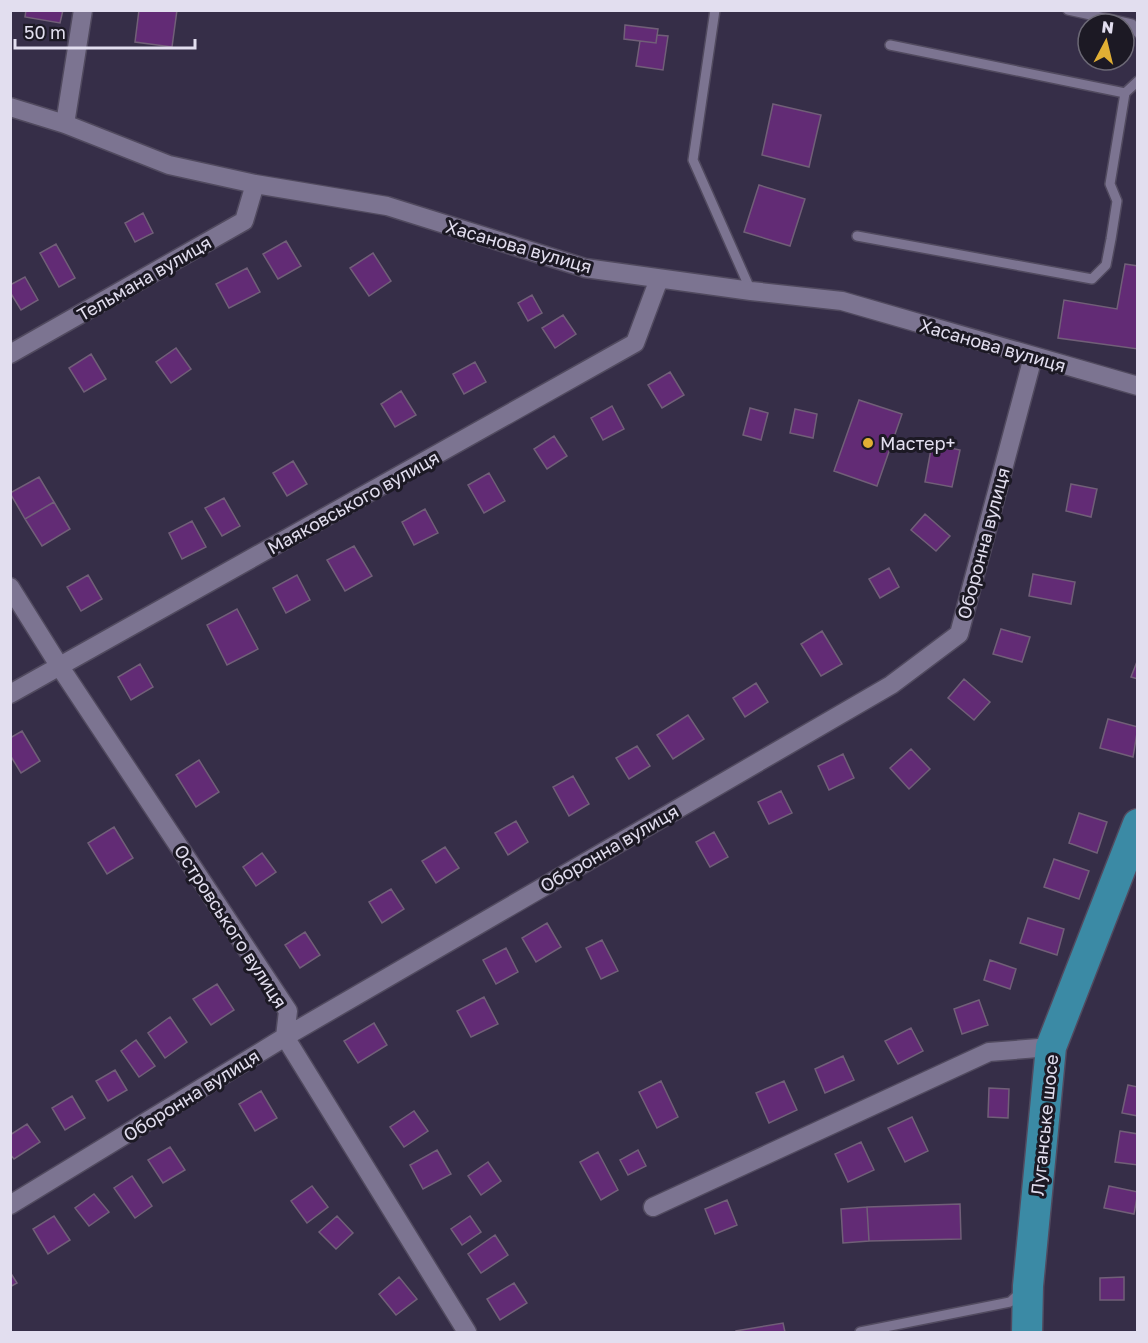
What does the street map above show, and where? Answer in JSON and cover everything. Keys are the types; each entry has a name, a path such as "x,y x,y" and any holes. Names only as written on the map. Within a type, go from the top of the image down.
{"main road":[{"name":"Луганське шосе","path":"1027,1332 1028,1286 1051,1047 1137,824"}],"street":[{"path":"65,124 83,10"},
{"name":"Хасанова вулиця","path":"10,106 65,124 169,165 255,184 387,206 585,268 842,301 1137,386"},
{"name":"Тельмана вулиця","path":"10,354 244,221 255,184"},
{"name":"Маяковського вулиця","path":"10,694 635,343 659,279"},
{"name":"Оборонна вулиця","path":"10,1205 285,1037 891,685 959,634 1034,357"},
{"name":"Островського вулиця","path":"10,587 60,667 288,1011 285,1037"},
{"path":"285,1037 467,1332"},
{"path":"652,1207 989,1052 1051,1047"}],"lane":[{"path":"715,10 693,160 751,291"},
{"path":"1068,10 1132,24 1137,33"},
{"path":"890,45 1125,93"},
{"path":"857,236 1092,279 1106,265 1117,201 1110,184 1125,93 1137,81"},
{"path":"860,1332 926,1321 1010,1302 1028,1286"},
{"path":"926,1321 927,1332"}],"building":[{"path":"26,10 63,10 60,23 25,17"},
{"path":"139,10 177,10 172,47 135,42"},
{"path":"625,25 658,29 656,43 624,39"},
{"path":"657,35 668,36 663,70 636,66 640,41 656,43"},
{"path":"773,104 821,115 809,167 762,155"},
{"path":"759,185 805,199 790,246 744,232"},
{"path":"143,213 153,233 135,242 125,223"},
{"path":"286,241 301,266 278,279 263,254"},
{"path":"56,244 75,278 59,287 40,253"},
{"path":"373,253 391,281 369,296 350,268"},
{"path":"1125,264 1138,266 1138,349 1058,338 1064,300 1117,309"},
{"path":"247,268 260,292 229,308 216,284"},
{"path":"25,277 38,300 21,310 10,292 10,285"},
{"path":"532,295 542,313 528,321 518,303"},
{"path":"563,315 576,334 555,348 542,328"},
{"path":"176,348 191,369 171,383 156,362"},
{"path":"91,354 106,379 84,392 69,368"},
{"path":"475,362 486,382 464,394 453,374"},
{"path":"670,372 684,395 662,408 648,385"},
{"path":"401,391 416,415 395,427 381,404"},
{"name":"Мастер+","path":"859,400 902,414 877,486 834,471"},
{"path":"612,406 624,429 603,440 591,418"},
{"path":"750,408 768,413 761,440 743,435"},
{"path":"795,409 817,414 813,438 790,433"},
{"path":"554,436 567,456 547,469 534,449"},
{"path":"932,444 960,450 952,487 925,482"},
{"path":"293,461 307,484 287,496 273,473"},
{"path":"489,473 505,501 484,513 468,485"},
{"path":"39,477 54,502 25,519 10,493"},
{"path":"1071,484 1097,489 1091,517 1066,511"},
{"path":"224,498 240,526 222,536 205,508"},
{"path":"54,502 70,529 42,546 25,519"},
{"path":"425,509 438,533 414,545 402,522"},
{"path":"925,514 950,536 936,551 911,530"},
{"path":"192,521 206,547 182,559 169,533"},
{"path":"354,546 372,576 345,591 327,560"},
{"path":"889,568 899,587 880,598 869,579"},
{"path":"1033,574 1075,582 1071,604 1029,596"},
{"path":"88,575 102,599 81,611 67,587"},
{"path":"297,575 310,600 286,613 273,588"},
{"path":"237,609 258,649 227,665 207,625"},
{"path":"1001,629 1030,637 1022,662 993,654"},
{"path":"822,631 842,664 821,676 801,644"},
{"path":"1138,659 1138,679 1131,677"},
{"path":"140,664 153,687 131,700 118,677"},
{"path":"964,679 990,702 974,720 948,698"},
{"path":"756,683 768,702 745,717 733,698"},
{"path":"688,715 704,739 673,759 657,735"},
{"path":"1108,719 1138,727 1133,757 1100,748"},
{"path":"22,731 40,761 21,773 10,755 10,738"},
{"path":"637,746 650,766 629,779 616,758"},
{"path":"911,749 930,769 909,789 890,768"},
{"path":"843,754 854,778 829,790 818,766"},
{"path":"199,760 219,792 196,807 176,775"},
{"path":"573,776 589,804 569,816 553,787"},
{"path":"781,791 792,813 769,824 758,802"},
{"path":"1079,813 1107,822 1097,853 1069,843"},
{"path":"516,821 528,842 508,855 495,833"},
{"path":"114,827 133,858 107,874 88,843"},
{"path":"714,832 728,857 710,867 696,842"},
{"path":"445,847 459,868 436,883 422,861"},
{"path":"262,853 276,872 256,886 243,867"},
{"path":"1054,859 1089,871 1079,899 1044,887"},
{"path":"391,889 404,909 382,923 369,902"},
{"path":"1028,918 1064,929 1057,955 1020,943"},
{"path":"547,923 561,947 536,962 522,938"},
{"path":"305,932 320,955 300,968 285,945"},
{"path":"602,940 618,971 601,979 586,948"},
{"path":"506,948 518,972 496,984 483,960"},
{"path":"990,960 1016,969 1010,989 984,980"},
{"path":"217,984 234,1010 211,1025 193,999"},
{"path":"484,997 498,1024 471,1037 457,1011"},
{"path":"979,1000 988,1025 962,1034 954,1009"},
{"path":"170,1017 187,1042 165,1058 148,1033"},
{"path":"374,1023 387,1045 358,1063 344,1041"},
{"path":"911,1028 923,1051 898,1064 885,1041"},
{"path":"136,1040 155,1066 139,1077 121,1051"},
{"path":"843,1056 854,1080 825,1093 815,1069"},
{"path":"115,1070 127,1090 108,1101 96,1081"},
{"path":"661,1081 678,1117 657,1128 639,1092"},
{"path":"784,1081 797,1110 769,1123 756,1093"},
{"path":"1128,1085 1138,1087 1138,1116 1122,1113"},
{"path":"989,1088 1009,1089 1008,1118 988,1117"},
{"path":"261,1091 277,1118 255,1131 239,1104"},
{"path":"72,1096 85,1118 65,1130 52,1108"},
{"path":"414,1111 428,1131 404,1147 390,1127"},
{"path":"912,1117 928,1151 905,1162 888,1128"},
{"path":"27,1124 40,1142 14,1159 10,1154 10,1135"},
{"path":"1120,1131 1138,1134 1138,1165 1115,1162"},
{"path":"861,1142 874,1170 848,1182 835,1154"},
{"path":"170,1147 185,1170 163,1183 148,1160"},
{"path":"437,1150 451,1174 423,1189 410,1165"},
{"path":"638,1150 646,1166 628,1175 620,1160"},
{"path":"598,1152 618,1190 601,1200 580,1162"},
{"path":"488,1162 501,1181 481,1195 468,1176"},
{"path":"132,1176 152,1206 135,1218 114,1188"},
{"path":"312,1186 328,1207 307,1223 291,1201"},
{"path":"1109,1186 1138,1192 1134,1214 1104,1208"},
{"path":"94,1194 109,1212 89,1226 75,1208"},
{"path":"727,1200 737,1225 715,1234 705,1209"},
{"path":"960,1204 961,1239 869,1241 867,1207"},
{"path":"867,1207 869,1241 843,1243 841,1209"},
{"path":"54,1216 70,1240 48,1254 33,1229"},
{"path":"337,1216 353,1233 336,1249 319,1232"},
{"path":"470,1216 481,1232 462,1245 451,1229"},
{"path":"495,1235 508,1255 481,1273 468,1254"},
{"path":"10,1272 17,1283 10,1287"},
{"path":"399,1277 417,1299 396,1315 379,1294"},
{"path":"1124,1277 1124,1300 1100,1300 1100,1278"},
{"path":"514,1283 527,1303 500,1320 487,1299"},
{"path":"783,1323 785,1332 736,1332 736,1331"}],"place":[{"name":"Мастер+","path":"868,443"}]}
